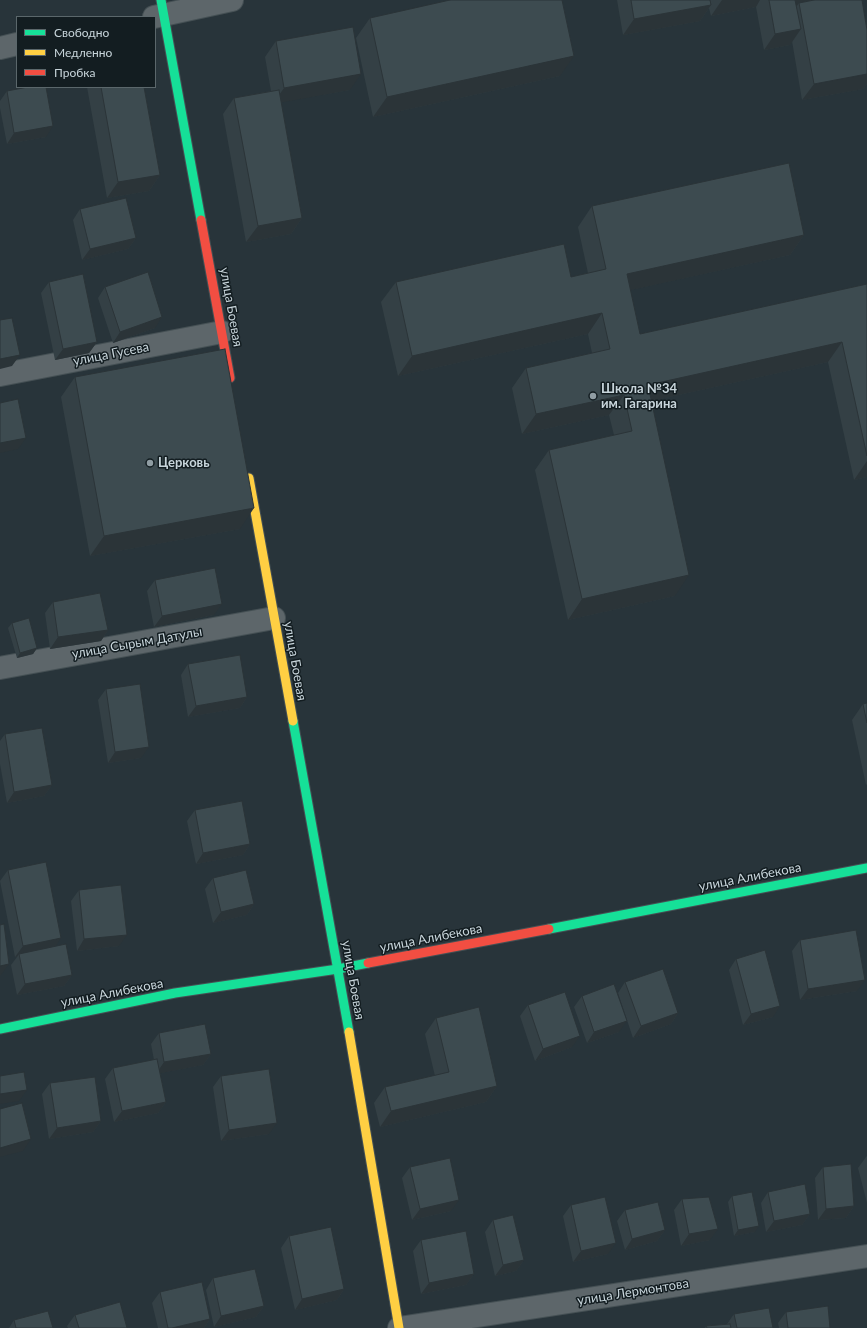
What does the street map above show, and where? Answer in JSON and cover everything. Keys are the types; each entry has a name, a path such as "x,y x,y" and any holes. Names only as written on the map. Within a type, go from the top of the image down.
{"street":[{"path":"160,11 232,0"},
{"name":"улица Боевая","path":"160,11 232,386"},
{"path":"0,48 16,44"},
{"name":"улица Гусева","path":"0,375 222,332"},
{"name":"улица Боевая","path":"247,471 338,969 399,1328"},
{"name":"улица Сырым Датулы","path":"0,668 274,618"},
{"name":"улица Алибекова","path":"0,1029 175,993 338,969 867,868"},
{"name":"улица Лермонтова","path":"399,1328 867,1256"}],"building":[{"path":"450,0 562,0 574,56 387,97 370,18"},
{"path":"631,0 710,0 711,5 634,19"},
{"path":"769,0 795,0 801,29 775,34"},
{"path":"814,0 862,0 867,30 867,74 814,84 799,3"},
{"path":"353,27 361,74 284,88 276,41"},
{"path":"23,88 46,88 53,126 14,133 7,91"},
{"path":"101,88 144,88 160,175 118,182"},
{"path":"279,90 302,218 258,226 234,98"},
{"name":"Школа №34 им. Гагарина","path":"789,163 804,235 627,274 640,334 867,284 867,456 842,342 648,385 689,575 582,599 549,450 632,431 624,395 536,414 526,368 610,349 602,313 412,356 396,282 564,244 571,277 606,269 592,206"},
{"path":"126,198 136,238 90,249 80,209"},
{"path":"148,272 162,317 120,332 105,287"},
{"path":"83,274 97,342 63,349 49,282"},
{"path":"12,318 20,355 0,359 0,320"},
{"name":"Церковь","path":"225,349 254,508 104,536 75,377"},
{"path":"18,399 26,438 0,443 0,403"},
{"path":"215,568 222,604 162,616 155,580"},
{"path":"100,593 108,630 58,637 53,602"},
{"path":"29,618 37,648 20,653 12,623"},
{"path":"240,655 247,697 196,706 188,664"},
{"path":"140,684 149,747 115,752 106,689"},
{"path":"867,703 867,723 863,704"},
{"path":"42,728 52,785 14,792 5,734"},
{"path":"242,801 250,844 203,853 195,810"},
{"path":"46,862 61,938 23,946 8,870"},
{"path":"246,870 254,904 221,912 213,878"},
{"path":"121,885 127,935 84,939 79,890"},
{"path":"4,924 9,964 0,966 0,925"},
{"path":"856,930 865,980 808,989 800,940"},
{"path":"66,944 72,975 25,984 19,954"},
{"path":"765,950 780,1006 751,1014 736,959"},
{"path":"663,969 678,1013 641,1026 625,982"},
{"path":"614,984 627,1021 594,1032 582,996"},
{"path":"565,992 580,1036 543,1049 528,1005"},
{"path":"479,1007 497,1086 391,1111 385,1087 449,1072 436,1018"},
{"path":"205,1024 211,1054 164,1062 159,1033"},
{"path":"157,1059 166,1102 122,1111 113,1068"},
{"path":"269,1069 277,1123 229,1130 221,1076"},
{"path":"24,1072 27,1090 0,1094 0,1076"},
{"path":"95,1077 101,1121 57,1128 50,1083"},
{"path":"22,1103 31,1139 0,1148 0,1109"},
{"path":"450,1158 459,1200 420,1209 410,1167"},
{"path":"851,1164 854,1206 826,1209 823,1167"},
{"path":"805,1184 810,1214 774,1221 768,1192"},
{"path":"752,1192 759,1226 738,1230 732,1196"},
{"path":"605,1197 616,1243 581,1251 571,1205"},
{"path":"709,1197 718,1229 689,1234 682,1199"},
{"path":"658,1202 665,1230 632,1239 625,1210"},
{"path":"513,1215 524,1260 503,1265 493,1220"},
{"path":"331,1227 344,1289 302,1299 289,1236"},
{"path":"466,1231 474,1274 429,1283 421,1240"},
{"path":"255,1269 264,1306 221,1316 213,1278"},
{"path":"202,1282 210,1319 168,1328 160,1292"},
{"path":"120,1302 127,1328 79,1328 75,1315"},
{"path":"828,1306 830,1328 788,1328 786,1312"},
{"path":"769,1308 773,1328 737,1328 734,1314"},
{"path":"48,1311 53,1328 16,1328 14,1320"},
{"path":"730,1324 731,1328 707,1328 706,1326"}],"traffic: fast":[{"path":"161,0 201,220"},
{"path":"293,721 349,1032"},
{"path":"549,929 867,868"},
{"path":"0,1029 175,993 338,969 368,963"}],"traffic: slow":[{"path":"249,478 293,721"},
{"path":"349,1032 399,1328"}],"traffic: jam":[{"path":"201,220 230,378"},
{"path":"368,963 549,929"}],"place":[{"name":"Школа №34 им. Гагарина","path":"593,396"},
{"name":"Церковь","path":"150,463"}]}
